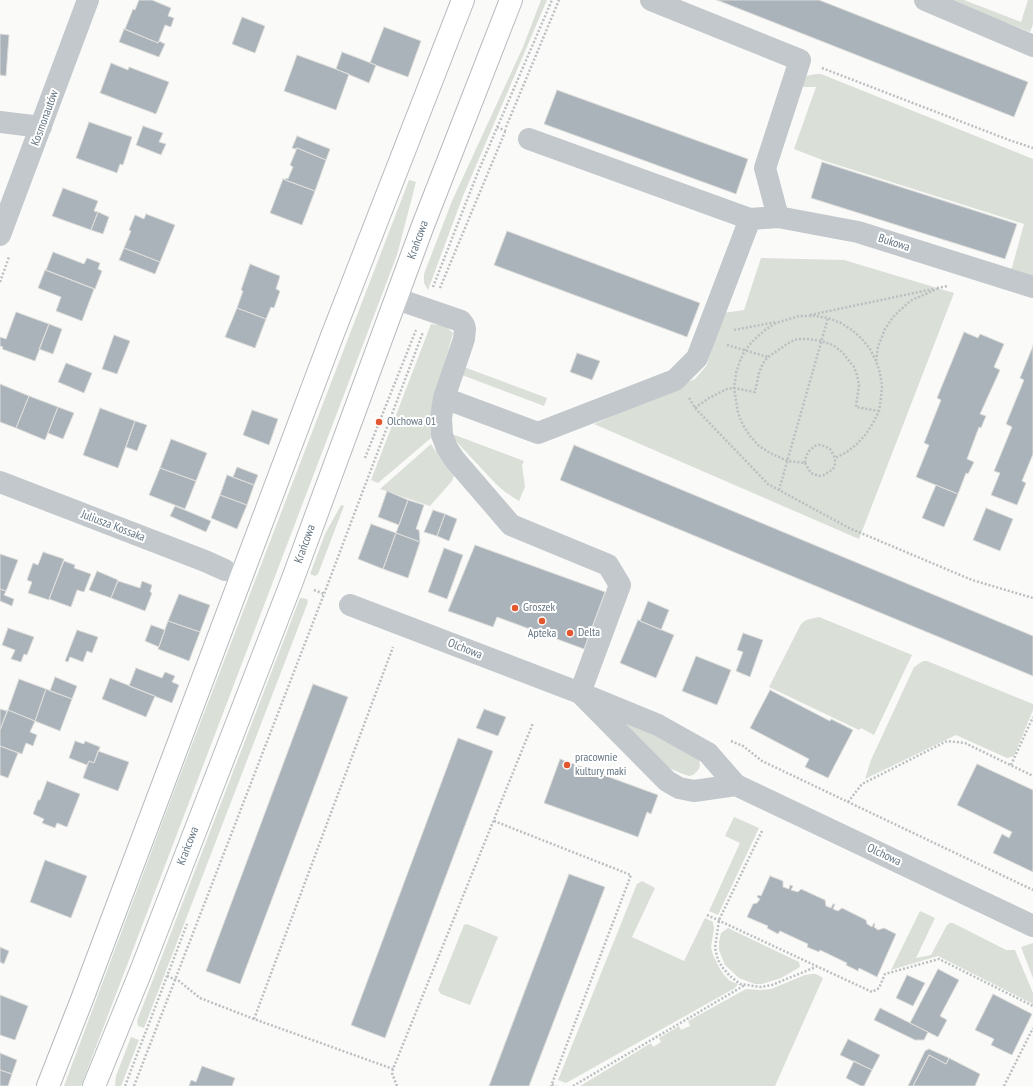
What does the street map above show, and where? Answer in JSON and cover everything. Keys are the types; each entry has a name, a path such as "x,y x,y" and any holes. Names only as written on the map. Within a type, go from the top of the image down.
{"main road":[{"path":"48,1086 327,350 463,0"},
{"name":"Krańcowa","path":"94,1086 144,963 289,588 422,228 511,0"}],"street":[{"name":"Kosmonautów","path":"0,236 42,127 88,0"},
{"path":"651,0 800,60 765,168 778,217"},
{"path":"925,0 1033,46"},
{"path":"0,122 42,127"},
{"path":"444,398 538,433 675,380 697,358 750,219 529,139"},
{"name":"Bukowa","path":"750,219 778,217 858,232 1033,287"},
{"path":"397,299 461,321 464,325 464,339 444,398 441,418 442,435 447,448 455,460 511,525 608,565 620,586 580,693"},
{"name":"Juliusza Kossaka","path":"0,482 225,570"},
{"name":"Olchowa","path":"350,605 580,693 658,725 708,753 736,784 1033,926"},
{"name":"Olchowa","path":"580,693 667,781 679,788 694,791 736,784"}],"path":[{"path":"134,1086 324,594 478,172 552,0"},
{"path":"365,459 559,0"},
{"path":"800,60 1033,148"},
{"path":"497,127 509,132"},
{"path":"729,331 952,285"},
{"path":"876,361 880,338 893,317 910,301 939,288"},
{"path":"802,316 828,318 841,323 852,330 870,349 880,373 882,386 881,398 878,411 870,429 857,444 847,452 835,458"},
{"path":"779,490 828,318"},
{"path":"780,321 755,338 745,350 736,373 734,388 738,413 743,425 759,446 788,461 805,463"},
{"path":"695,408 720,392 734,388 755,392 758,374 763,363 768,357 782,346 796,339 808,339 833,345 842,352 854,367 859,385 856,407 878,411"},
{"path":"725,344 768,357"},
{"path":"688,396 695,408 768,484 849,528 972,580 1033,598"},
{"path":"819,445 830,449 835,458 833,469 824,475 818,476 811,473 805,463 808,452 811,448 819,445"},
{"path":"316,591 319,584"},
{"path":"254,1019 401,624"},
{"path":"1011,765 1033,717"},
{"path":"397,1086 392,1073 393,1069 533,723"},
{"path":"1033,776 965,743 947,741 862,784 848,802 1033,890"},
{"path":"494,821 631,874 551,1085 556,1086"},
{"path":"762,831 719,920 715,948 718,960 730,976 740,984 761,987 772,985 818,966"},
{"path":"707,915 872,992 879,988 885,974 939,959 1033,1006"},
{"path":"125,1086 188,922"},
{"path":"167,976 180,981 200,998 393,1069"},
{"path":"573,1086 745,985"},
{"path":"1004,1086 1033,1028"}],"shaded area":[{"path":"541,0 547,0 463,196 428,290 424,283 424,274 452,201 523,47"},
{"path":"947,0 964,0 1021,22 1028,0 1033,0 1033,24 1030,32"},
{"path":"821,74 1033,159 1033,278 1011,271 1024,224 825,161 794,149 816,87 797,87 806,76"},
{"path":"409,180 416,182 397,255 233,687 81,1086 64,1086 171,799"},
{"path":"761,258 844,260 954,293 859,539 594,424 695,379 707,365 723,313 744,310"},
{"path":"431,324 447,327 453,333 430,418 431,438 378,483 371,480"},
{"path":"464,367 547,398 544,406 462,375"},
{"path":"455,435 524,461 522,465 525,487 519,501 495,483 453,438"},
{"path":"431,444 439,456 455,474 452,481 430,506 380,489"},
{"path":"341,505 344,506 318,574 315,576 310,574 325,534"},
{"path":"300,598 307,599 308,602 144,1028 138,1026 137,1021"},
{"path":"819,617 912,655 874,735 861,728 859,730 769,687 801,624 806,620"},
{"path":"923,661 927,661 1033,704 1033,710 1014,756 1007,758 956,735 865,779 871,760 914,667"},
{"path":"627,721 699,759 699,769 693,775 689,776 669,768 626,724"},
{"path":"734,817 759,828 718,915 709,911 740,843 725,836"},
{"path":"642,881 655,888 632,937 684,961 705,918 713,922 714,929 711,947 720,969 730,981 738,984 735,988 566,1083 558,1080 637,884"},
{"path":"920,911 935,918 916,958 931,955 947,925 953,923 1006,950 1015,950 1033,993 1033,1004 938,956 891,970"},
{"path":"467,924 498,937 470,1005 441,994 438,990 464,925"},
{"path":"728,928 799,962 800,967 781,978 762,984 755,984 739,978 725,965 719,950 721,933"},
{"path":"1033,943 1033,978 1021,947"},
{"path":"816,974 823,978 775,1086 580,1086 651,1043 653,1047 661,1042 659,1038 679,1026 681,1030 690,1026 688,1021 746,989 771,989 805,975"},
{"path":"131,1037 139,1040 121,1086 115,1086 116,1076"}],"building":[{"path":"139,0 152,0 171,8 168,16 174,18 171,27 165,25 158,43 125,29 133,9 135,10"},
{"path":"717,0 819,0 1028,82 1014,117"},
{"path":"242,17 265,26 255,53 232,44"},
{"path":"384,27 421,41 408,77 370,63"},
{"path":"124,29 158,43 159,41 165,44 159,57 119,42"},
{"path":"0,34 9,35 6,76 0,75"},
{"path":"342,52 376,65 369,83 336,69"},
{"path":"297,55 349,74 336,110 284,91"},
{"path":"111,63 128,70 129,67 169,82 156,114 100,93"},
{"path":"557,90 748,159 736,194 544,124"},
{"path":"89,122 132,137 123,165 120,164 117,173 76,158"},
{"path":"143,126 163,133 159,142 166,144 161,155 136,145"},
{"path":"297,136 330,149 326,160 297,148 292,148"},
{"path":"297,148 326,160 315,191 285,180 286,178 288,179 293,167 290,165"},
{"path":"822,162 1017,224 1005,259 811,198"},
{"path":"283,179 315,191 302,225 270,213"},
{"path":"63,188 98,201 94,211 98,212 91,230 52,216"},
{"path":"98,212 109,217 103,234 91,230"},
{"path":"146,214 175,225 160,262 124,248 131,231 129,230 135,215 144,219"},
{"path":"507,231 700,303 687,337 494,265"},
{"path":"124,248 160,262 155,274 119,260"},
{"path":"53,252 84,264 87,258 100,263 98,269 102,271 95,289 46,270"},
{"path":"250,264 280,276 276,289 280,291 274,308 271,307 266,319 237,308 243,291 241,290"},
{"path":"45,270 94,289 82,321 56,311 61,297 38,288"},
{"path":"237,308 266,319 255,348 225,337"},
{"path":"16,312 49,324 35,361 2,349 3,347 0,346 0,337 6,339"},
{"path":"49,324 62,329 53,354 39,349"},
{"path":"964,332 978,338 980,334 1004,344 994,367 1000,370 980,414 986,416 981,428 979,427 967,459 974,462 968,474 966,473 958,494 916,477 929,445 924,443 941,400 937,398"},
{"path":"114,335 130,341 117,374 102,369"},
{"path":"1033,346 1033,454 1022,481 1026,483 1017,505 991,495 1000,473 994,471 1012,427 1006,424 1024,380 1020,378"},
{"path":"577,353 600,361 592,380 570,372"},
{"path":"66,363 92,373 84,393 58,382"},
{"path":"0,384 29,396 16,428 0,422"},
{"path":"29,396 58,407 45,440 16,428"},
{"path":"58,407 74,413 63,439 48,433"},
{"path":"100,408 135,421 118,468 83,455"},
{"path":"252,410 278,419 269,445 243,435"},
{"path":"135,421 147,425 137,451 126,447"},
{"path":"171,439 207,453 196,481 160,468"},
{"path":"574,445 1033,636 1033,676 560,480"},
{"path":"237,467 258,475 254,485 233,477"},
{"path":"160,468 196,481 185,509 149,495"},
{"path":"227,475 254,485 247,505 220,495"},
{"path":"936,485 958,494 944,527 922,518"},
{"path":"387,491 408,500 399,525 378,517"},
{"path":"220,495 247,505 237,529 211,518"},
{"path":"408,500 424,505 416,529 419,530 420,542 396,533"},
{"path":"175,506 211,521 206,532 170,516"},
{"path":"986,508 1013,519 1000,551 973,540"},
{"path":"433,510 445,514 437,536 424,532"},
{"path":"445,514 457,519 449,541 437,536"},
{"path":"371,524 396,533 383,569 358,559"},
{"path":"396,533 420,542 408,578 383,569"},
{"path":"475,545 605,592 584,649 497,617 493,627 448,611"},
{"path":"444,548 463,555 447,599 428,592"},
{"path":"43,552 64,559 49,600 28,593 32,582 27,580 33,563 38,565"},
{"path":"0,554 18,560 6,591 0,589"},
{"path":"64,561 75,565 74,568 91,574 84,592 77,590 71,607 49,599"},
{"path":"97,571 118,580 111,598 89,590"},
{"path":"118,581 140,588 142,581 152,585 150,592 152,593 145,611 111,598"},
{"path":"0,589 6,591 4,595 14,599 12,606 0,601"},
{"path":"179,594 210,605 200,632 168,621"},
{"path":"648,601 669,610 661,630 640,621"},
{"path":"638,620 674,635 656,678 620,663"},
{"path":"168,621 200,632 189,661 158,649"},
{"path":"151,625 165,630 159,647 145,641"},
{"path":"8,628 34,637 27,655 24,654 21,662 11,659 15,650 2,645"},
{"path":"77,630 98,637 92,653 87,651 83,662 70,657 68,662 65,661"},
{"path":"743,633 763,640 750,677 736,671 743,652 737,650"},
{"path":"696,656 731,670 717,705 682,691"},
{"path":"136,668 162,678 165,672 175,676 172,682 179,685 172,703 129,686"},
{"path":"55,677 77,686 72,699 50,691"},
{"path":"110,678 155,696 146,717 102,699"},
{"path":"19,679 46,689 35,721 8,710"},
{"path":"313,684 348,697 240,984 206,971"},
{"path":"46,689 72,699 60,731 35,721"},
{"path":"770,690 830,721 831,719 853,730 828,778 805,767 809,759 750,728"},
{"path":"0,709 7,711 0,730"},
{"path":"484,709 506,717 498,736 476,728"},
{"path":"8,710 35,721 30,732 37,735 33,746 26,743 22,754 0,746 0,730"},
{"path":"458,738 493,751 385,1038 351,1025"},
{"path":"75,741 84,744 85,741 100,747 94,763 89,761 87,765 69,758"},
{"path":"0,746 18,753 8,778 0,775"},
{"path":"98,751 129,762 118,791 83,778 89,761 94,763"},
{"path":"560,759 658,795 651,814 647,812 638,837 544,803"},
{"path":"977,764 1033,790 1033,872 993,853 1002,834 1009,838 1012,832 957,805"},
{"path":"47,781 80,794 67,827 57,823 55,828 42,823 44,819 33,814"},
{"path":"45,860 87,876 71,918 30,902"},
{"path":"569,874 605,887 529,1086 489,1086"},
{"path":"770,876 783,881 783,887 789,889 790,885 793,886 791,890 798,892 801,889 825,900 826,906 831,908 833,904 835,904 833,909 838,911 842,908 866,920 867,924 872,927 874,923 874,927 878,930 884,928 896,934 877,977 859,968 858,971 846,965 847,963 820,950 819,952 807,947 808,944 780,931 778,934 767,928 768,926 747,917 753,904 757,903 760,899 757,897 758,895 761,896"},
{"path":"0,947 9,951 4,964 0,962"},
{"path":"938,969 959,980 940,1016 947,1020 938,1037 910,1023"},
{"path":"907,975 925,983 913,1006 896,998"},
{"path":"993,994 1032,1014 1012,1055 991,1045 994,1039 975,1030"},
{"path":"0,995 28,1006 15,1040 0,1035"},
{"path":"880,1008 928,1032 924,1040 915,1040 874,1020"},
{"path":"848,1039 880,1055 872,1070 840,1055"},
{"path":"929,1049 949,1058 946,1064 929,1055 913,1086 908,1086 925,1051"},
{"path":"0,1053 17,1060 12,1074 0,1070"},
{"path":"929,1055 946,1064 949,1058 980,1074 975,1086 913,1086"},
{"path":"854,1061 872,1070 864,1086 861,1086 846,1078"},
{"path":"202,1066 235,1078 232,1086 189,1086 191,1080 196,1082"},
{"path":"0,1070 12,1074 8,1086 0,1086"}],"place":[{"name":"Olchowa 01","path":"379,422"},
{"name":"Groszek","path":"515,608"},
{"name":"Apteka","path":"542,621"},
{"name":"Delta","path":"570,633"},
{"name":"pracownie kultury maki","path":"567,765"}]}
